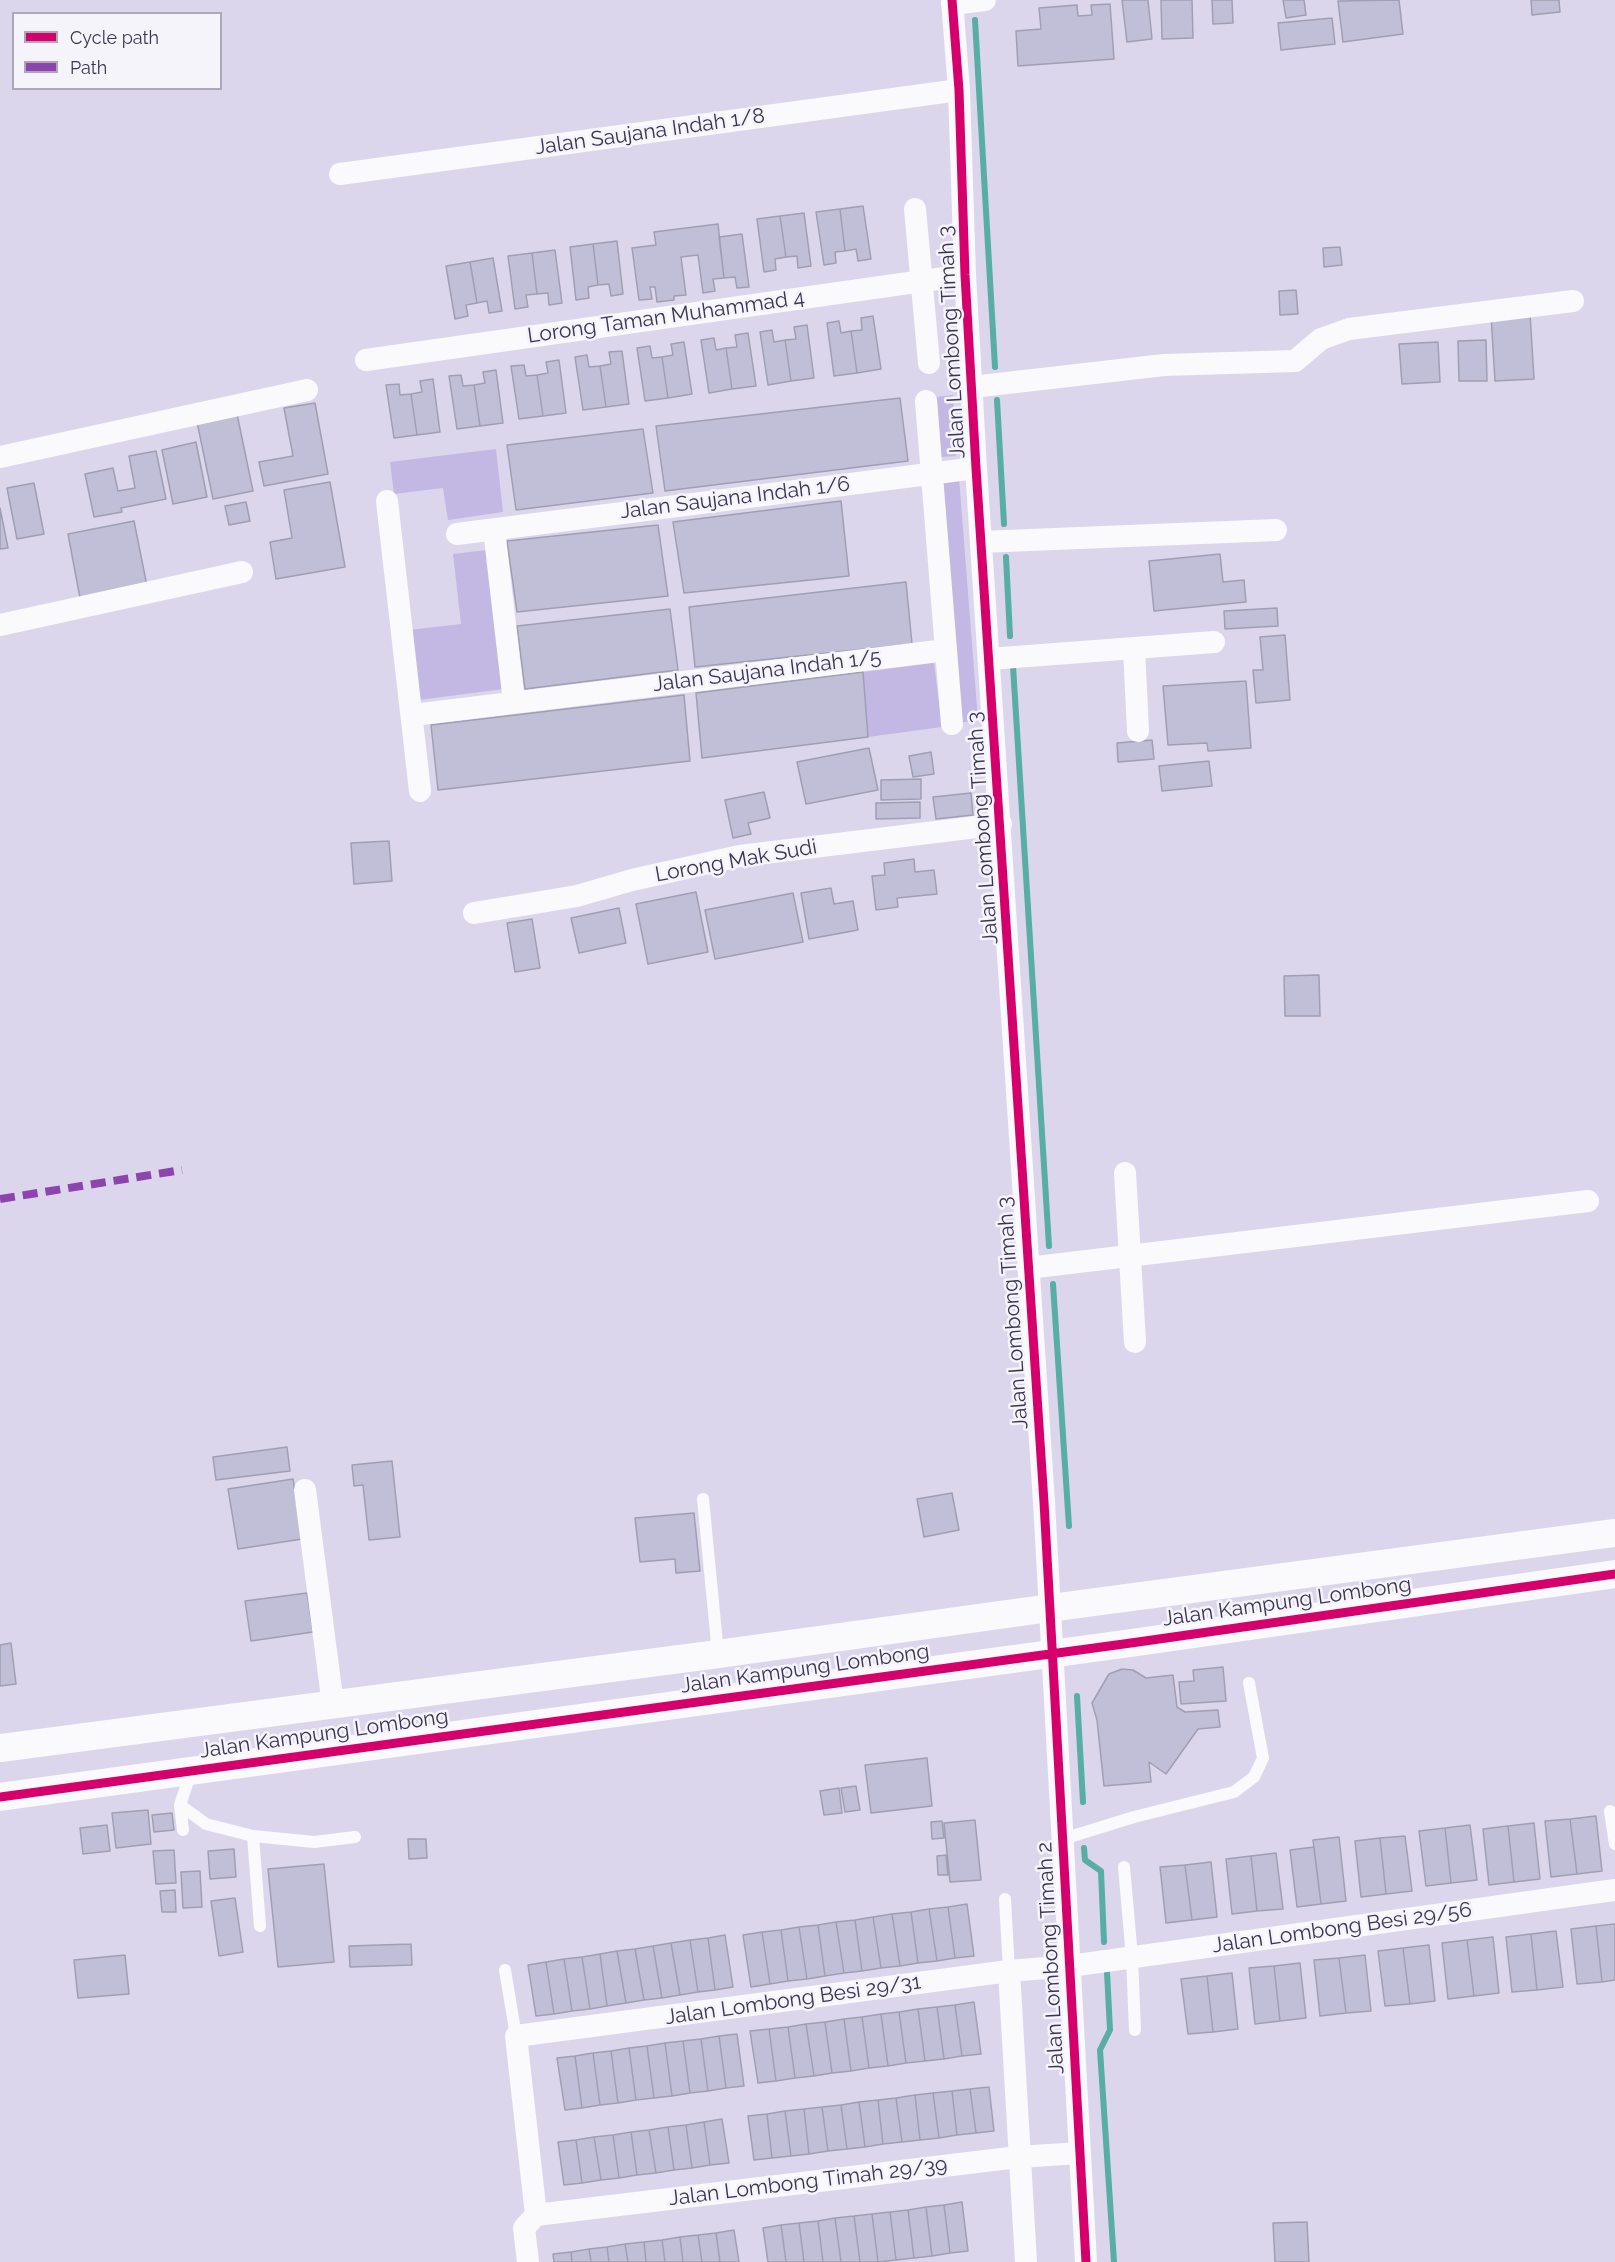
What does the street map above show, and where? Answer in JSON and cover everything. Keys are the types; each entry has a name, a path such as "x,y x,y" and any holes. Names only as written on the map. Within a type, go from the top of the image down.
{"street":[{"path":"952,2 985,0"},
{"name":"Jalan Lombong Timah 3","path":"952,2 959,90 965,275 976,468 1052,1653"},
{"name":"Jalan Saujana Indah 1/8","path":"340,174 959,90"},
{"path":"915,209 929,363"},
{"name":"Lorong Taman Muhammad 4","path":"366,360 965,275"},
{"path":"972,387 1164,365 1295,361 1321,339 1349,329 1574,301"},
{"path":"0,457 308,390"},
{"path":"926,401 952,724"},
{"name":"Jalan Saujana Indah 1/6","path":"457,534 976,468"},
{"path":"387,501 420,791"},
{"path":"494,530 514,702"},
{"path":"981,542 1276,530"},
{"path":"0,625 242,572"},
{"path":"990,659 1214,642"},
{"path":"1134,649 1138,731"},
{"name":"Jalan Saujana Indah 1/5","path":"413,715 945,650"},
{"name":"Lorong Mak Sudi","path":"474,913 577,896 632,880 740,856 1000,824"},
{"path":"1125,1173 1135,1342"},
{"path":"1028,1268 1588,1201"},
{"path":"305,1490 333,1705"},
{"name":"Jalan Kampung Lombong","path":"0,1748 1615,1533"},
{"name":"Jalan Kampung Lombong","path":"0,1797 1615,1574"},
{"name":"Jalan Lombong Timah 2","path":"1052,1653 1086,2262"},
{"name":"Jalan Lombong Besi 29/56","path":"1070,1966 1615,1890"},
{"name":"Jalan Lombong Besi 29/31","path":"516,2036 1009,1971 1070,1966"},
{"path":"1009,1971 1018,2157 1026,2262"},
{"path":"516,2036 536,2216 524,2228 528,2262"},
{"name":"Jalan Lombong Timah 29/39","path":"536,2216 1018,2157 1080,2153"}],"lane":[{"path":"703,1499 718,1654"},
{"path":"1063,1839 1134,1817 1234,1792 1254,1777 1263,1758 1249,1683"},
{"path":"183,1830 180,1805 192,1770"},
{"path":"180,1805 206,1824 253,1836 314,1842 355,1837"},
{"path":"1610,1811 1615,1844"},
{"path":"253,1836 260,1926"},
{"path":"1124,1867 1132,1957 1135,2030"},
{"path":"1005,1899 1009,1971"},
{"path":"505,1970 516,2036"}],"shaded area":[{"path":"953,395 956,456 941,457 937,397"},
{"path":"496,449 503,512 448,520 443,488 394,494 390,462"},
{"path":"959,478 978,720 959,723 941,479"},
{"path":"487,550 504,689 418,700 409,630 461,624 453,554"},
{"path":"934,663 942,727 868,737 863,672"}],"building":[{"path":"1122,0 1148,0 1152,39 1127,42"},
{"path":"1161,0 1192,0 1193,38 1162,39"},
{"path":"1212,0 1232,0 1233,23 1213,24"},
{"path":"1283,0 1304,0 1306,15 1286,18"},
{"path":"1399,0 1403,34 1343,42 1338,1"},
{"path":"1531,0 1559,0 1560,12 1532,15"},
{"path":"1110,4 1114,59 1018,66 1016,31 1041,29 1039,8 1077,5 1078,16 1092,15 1091,5"},
{"path":"1332,18 1335,44 1281,50 1278,23"},
{"path":"863,206 871,259 858,261 856,249 845,251 840,209"},
{"path":"840,209 845,251 835,252 836,263 824,265 816,212"},
{"path":"804,213 811,266 798,268 797,256 786,257 780,216"},
{"path":"780,216 786,257 775,259 776,270 764,272 757,219"},
{"path":"718,224 724,278 713,279 715,291 703,293 698,255 681,257 686,295 674,296 674,300 657,302 655,287 650,287 652,299 639,300 632,248 656,245 654,232"},
{"path":"742,234 749,287 737,288 735,277 724,278 719,237"},
{"path":"617,241 623,294 611,296 609,284 598,285 593,244"},
{"path":"593,244 598,285 588,287 589,298 576,300 570,247"},
{"path":"1340,247 1342,265 1324,267 1323,248"},
{"path":"555,250 562,303 549,305 548,293 537,294 532,253"},
{"path":"532,253 537,294 526,295 528,307 515,309 508,256"},
{"path":"493,258 502,311 489,313 487,301 477,303 470,262"},
{"path":"470,262 477,303 466,305 468,316 455,319 446,266"},
{"path":"1296,290 1298,314 1280,315 1279,291"},
{"path":"1530,313 1534,379 1495,381 1491,315"},
{"path":"873,316 881,369 857,373 851,331 862,330 861,318"},
{"path":"839,321 841,333 851,331 857,373 834,376 827,323"},
{"path":"807,325 814,378 791,381 785,340 796,339 794,327"},
{"path":"772,330 774,342 785,340 791,381 768,385 760,332"},
{"path":"748,333 756,386 732,389 726,348 737,347 735,335"},
{"path":"714,338 716,350 726,348 732,389 709,393 701,340"},
{"path":"1486,340 1487,381 1459,381 1458,341"},
{"path":"684,342 692,394 668,398 662,357 673,355 671,344"},
{"path":"1438,342 1440,382 1402,384 1399,344"},
{"path":"650,346 652,358 662,357 668,398 645,401 637,348"},
{"path":"622,351 629,404 606,407 600,366 611,364 609,352"},
{"path":"587,355 589,367 600,366 606,407 583,410 575,357"},
{"path":"559,360 566,413 543,416 537,375 548,373 546,362"},
{"path":"524,365 526,376 537,375 543,416 519,419 511,366"},
{"path":"496,370 503,423 480,426 474,385 485,383 483,372"},
{"path":"461,375 463,386 474,385 480,426 457,429 449,376"},
{"path":"433,379 440,432 417,435 411,394 422,392 420,381"},
{"path":"399,384 400,395 411,394 417,435 394,438 386,385"},
{"path":"900,398 908,461 665,491 656,426"},
{"path":"315,403 328,474 264,486 259,462 293,456 284,408"},
{"path":"237,414 253,491 213,499 197,422"},
{"path":"643,429 653,493 516,510 507,445"},
{"path":"196,442 207,497 173,504 162,450"},
{"path":"156,451 166,499 121,508 122,512 94,517 85,474 113,468 118,491 135,488 129,456"},
{"path":"330,482 345,567 276,579 270,542 292,538 284,490"},
{"path":"34,483 44,534 17,539 7,488"},
{"path":"841,501 849,576 684,593 673,522"},
{"path":"246,502 250,521 229,525 225,506"},
{"path":"0,508 8,548 0,549"},
{"path":"134,521 147,586 80,598 68,534"},
{"path":"658,525 668,596 517,612 507,541"},
{"path":"1220,554 1223,582 1244,580 1246,602 1154,611 1149,561"},
{"path":"906,582 912,644 695,667 689,607"},
{"path":"1277,608 1278,626 1225,629 1224,611"},
{"path":"670,609 678,670 525,689 517,626"},
{"path":"1285,635 1290,700 1256,703 1253,670 1263,670 1260,637"},
{"path":"863,672 868,737 702,758 696,693"},
{"path":"1246,681 1251,748 1208,751 1207,743 1168,745 1163,686"},
{"path":"684,695 690,761 438,790 431,725"},
{"path":"1152,740 1154,759 1118,762 1117,743"},
{"path":"869,748 878,790 806,804 797,762"},
{"path":"931,752 934,774 913,777 909,756"},
{"path":"1209,761 1212,786 1162,791 1159,766"},
{"path":"921,779 921,799 881,800 881,780"},
{"path":"764,792 770,818 748,823 751,834 733,838 725,800"},
{"path":"971,793 973,815 936,819 933,797"},
{"path":"920,802 920,818 876,819 876,803"},
{"path":"389,841 392,881 354,884 351,843"},
{"path":"914,859 915,872 934,870 937,894 897,898 898,907 876,910 872,876 885,875 884,863"},
{"path":"831,888 834,904 853,901 858,930 809,939 801,893"},
{"path":"696,892 708,952 648,964 636,904"},
{"path":"793,893 803,942 715,959 705,910"},
{"path":"619,908 626,943 579,953 571,918"},
{"path":"532,919 540,968 515,972 507,923"},
{"path":"1319,975 1320,1016 1285,1016 1284,976"},
{"path":"287,1447 290,1471 216,1480 213,1457"},
{"path":"392,1461 400,1537 369,1540 363,1485 354,1486 352,1465"},
{"path":"293,1479 302,1539 238,1549 228,1489"},
{"path":"952,1493 959,1530 924,1537 917,1499"},
{"path":"694,1513 700,1571 676,1573 675,1559 640,1562 635,1518"},
{"path":"307,1593 313,1632 251,1641 245,1601"},
{"path":"11,1643 16,1684 0,1686 0,1645"},
{"path":"1223,1667 1226,1701 1181,1704 1179,1682 1194,1681 1193,1670"},
{"path":"1122,1669 1133,1670 1146,1678 1173,1675 1177,1707 1185,1712 1218,1710 1220,1727 1198,1729 1166,1774 1149,1762 1151,1782 1104,1786 1097,1720 1092,1703 1109,1674"},
{"path":"927,1758 932,1806 871,1813 865,1765"},
{"path":"856,1786 860,1810 845,1812 841,1788"},
{"path":"839,1788 842,1813 824,1815 820,1791"},
{"path":"148,1810 151,1844 116,1848 112,1813"},
{"path":"172,1813 174,1830 154,1832 152,1815"},
{"path":"1596,1816 1602,1871 1577,1874 1570,1819"},
{"path":"1570,1819 1577,1874 1551,1877 1545,1821"},
{"path":"975,1820 981,1880 950,1882 944,1823"},
{"path":"942,1821 944,1838 932,1839 931,1822"},
{"path":"1534,1823 1540,1879 1514,1882 1508,1826"},
{"path":"107,1825 110,1851 83,1854 80,1828"},
{"path":"1470,1825 1477,1880 1451,1883 1445,1828"},
{"path":"1508,1826 1514,1882 1489,1885 1483,1829"},
{"path":"1445,1828 1451,1883 1426,1886 1419,1831"},
{"path":"1405,1836 1412,1891 1386,1894 1380,1838"},
{"path":"1339,1837 1346,1901 1321,1904 1313,1840"},
{"path":"1380,1838 1386,1894 1361,1897 1355,1841"},
{"path":"408,1839 426,1839 427,1858 409,1859"},
{"path":"1314,1847 1321,1904 1297,1907 1290,1850"},
{"path":"234,1849 236,1877 210,1879 208,1851"},
{"path":"174,1850 176,1883 156,1884 153,1851"},
{"path":"1276,1853 1283,1909 1257,1911 1251,1856"},
{"path":"946,1855 948,1875 938,1875 937,1856"},
{"path":"1251,1856 1257,1911 1232,1914 1226,1859"},
{"path":"1211,1862 1217,1917 1192,1920 1185,1865"},
{"path":"324,1864 334,1962 278,1967 268,1869"},
{"path":"1185,1865 1192,1920 1166,1923 1160,1867"},
{"path":"200,1871 202,1907 183,1908 181,1872"},
{"path":"175,1890 176,1912 162,1912 160,1891"},
{"path":"235,1898 243,1952 219,1956 211,1901"},
{"path":"967,1904 974,1956 955,1958 948,1907"},
{"path":"948,1907 955,1958 937,1961 929,1909"},
{"path":"929,1909 937,1961 918,1963 911,1912"},
{"path":"911,1912 918,1963 900,1966 892,1914"},
{"path":"892,1914 900,1966 881,1968 873,1917"},
{"path":"873,1917 881,1968 862,1971 855,1920"},
{"path":"855,1920 862,1971 844,1973 836,1922"},
{"path":"836,1922 844,1973 825,1976 818,1925"},
{"path":"1615,1924 1615,1980 1602,1982 1596,1926"},
{"path":"818,1925 825,1976 807,1979 799,1927"},
{"path":"1596,1926 1602,1982 1577,1984 1571,1929"},
{"path":"799,1927 807,1979 788,1981 781,1930"},
{"path":"781,1930 788,1981 770,1984 762,1932"},
{"path":"1556,1931 1563,1987 1537,1990 1531,1934"},
{"path":"762,1932 770,1984 751,1987 743,1935"},
{"path":"1531,1934 1537,1990 1512,1992 1506,1937"},
{"path":"725,1935 733,1987 715,1990 708,1938"},
{"path":"1493,1937 1499,1993 1474,1996 1467,1940"},
{"path":"708,1938 715,1990 698,1992 690,1940"},
{"path":"690,1940 698,1992 680,1995 671,1943"},
{"path":"1467,1940 1474,1996 1448,1999 1442,1943"},
{"path":"671,1943 680,1995 662,1998 653,1946"},
{"path":"411,1944 412,1965 350,1967 349,1946"},
{"path":"1429,1945 1435,2001 1410,2004 1403,1948"},
{"path":"653,1946 662,1998 644,2000 635,1949"},
{"path":"1403,1948 1410,2004 1385,2006 1378,1951"},
{"path":"635,1949 644,2000 626,2003 617,1951"},
{"path":"617,1951 626,2003 607,2006 600,1954"},
{"path":"600,1954 607,2006 590,2009 582,1957"},
{"path":"125,1955 129,1994 78,1998 74,1960"},
{"path":"1365,1955 1371,2011 1346,2013 1339,1958"},
{"path":"582,1957 590,2009 572,2011 564,1959"},
{"path":"1339,1958 1346,2013 1320,2016 1314,1960"},
{"path":"564,1959 572,2011 554,2014 546,1962"},
{"path":"546,1962 554,2014 536,2016 528,1965"},
{"path":"1300,1963 1306,2018 1280,2021 1274,1966"},
{"path":"1274,1966 1280,2021 1255,2024 1249,1968"},
{"path":"1232,1973 1238,2029 1213,2032 1207,1976"},
{"path":"1207,1976 1213,2032 1188,2034 1181,1979"},
{"path":"974,2002 981,2054 962,2056 955,2005"},
{"path":"955,2005 962,2056 944,2059 937,2007"},
{"path":"937,2007 944,2059 925,2061 918,2009"},
{"path":"918,2009 925,2061 906,2063 899,2012"},
{"path":"899,2012 906,2063 888,2066 881,2014"},
{"path":"881,2014 888,2066 869,2068 862,2017"},
{"path":"862,2017 869,2068 851,2071 844,2019"},
{"path":"844,2019 851,2071 832,2073 825,2022"},
{"path":"825,2022 832,2073 814,2076 806,2024"},
{"path":"806,2024 814,2076 795,2078 788,2027"},
{"path":"788,2027 795,2078 776,2081 769,2029"},
{"path":"769,2029 776,2081 758,2083 750,2031"},
{"path":"737,2034 744,2086 726,2088 719,2036"},
{"path":"719,2036 726,2088 708,2091 701,2039"},
{"path":"701,2039 708,2091 690,2093 683,2041"},
{"path":"683,2041 690,2093 672,2096 665,2043"},
{"path":"665,2043 672,2096 654,2098 647,2046"},
{"path":"647,2046 654,2098 636,2100 629,2048"},
{"path":"629,2048 636,2100 618,2103 611,2051"},
{"path":"611,2051 618,2103 600,2105 593,2053"},
{"path":"593,2053 600,2105 582,2108 575,2056"},
{"path":"575,2056 582,2108 565,2110 557,2058"},
{"path":"989,2087 994,2131 976,2133 970,2089"},
{"path":"970,2089 976,2133 957,2135 952,2091"},
{"path":"952,2091 957,2135 939,2138 933,2093"},
{"path":"933,2093 939,2138 920,2140 915,2095"},
{"path":"915,2095 920,2140 902,2142 896,2098"},
{"path":"896,2098 902,2142 883,2144 878,2100"},
{"path":"878,2100 883,2144 865,2147 859,2102"},
{"path":"859,2102 865,2147 847,2149 841,2105"},
{"path":"841,2105 847,2149 828,2151 822,2107"},
{"path":"822,2107 828,2151 809,2154 804,2109"},
{"path":"804,2109 809,2154 791,2156 785,2111"},
{"path":"785,2111 791,2156 772,2158 767,2114"},
{"path":"767,2114 772,2158 754,2160 748,2116"},
{"path":"722,2119 729,2163 710,2165 704,2122"},
{"path":"704,2122 710,2165 692,2168 686,2125"},
{"path":"686,2125 692,2168 674,2170 668,2127"},
{"path":"668,2127 674,2170 656,2173 649,2130"},
{"path":"649,2130 656,2173 637,2175 631,2132"},
{"path":"631,2132 637,2175 619,2178 613,2135"},
{"path":"613,2135 619,2178 601,2180 594,2137"},
{"path":"594,2137 601,2180 582,2183 576,2140"},
{"path":"576,2140 582,2183 564,2185 558,2142"},
{"path":"962,2202 968,2251 950,2253 944,2205"},
{"path":"944,2205 950,2253 932,2256 926,2207"},
{"path":"926,2207 932,2256 914,2258 908,2210"},
{"path":"908,2210 914,2258 896,2260 890,2212"},
{"path":"890,2212 896,2260 878,2262 872,2214"},
{"path":"872,2214 878,2262 860,2262 854,2216"},
{"path":"854,2216 860,2262 841,2262 835,2218"},
{"path":"835,2218 841,2262 823,2262 818,2221"},
{"path":"818,2221 823,2262 804,2262 799,2223"},
{"path":"1307,2222 1309,2262 1275,2262 1273,2223"},
{"path":"799,2223 804,2262 786,2262 781,2225"},
{"path":"781,2225 786,2262 768,2262 763,2228"},
{"path":"734,2230 739,2262 720,2262 716,2233"},
{"path":"716,2233 720,2262 702,2262 698,2235"},
{"path":"698,2235 702,2262 683,2262 680,2237"},
{"path":"680,2237 683,2262 665,2262 662,2240"},
{"path":"662,2240 665,2262 646,2262 644,2242"},
{"path":"644,2242 646,2262 628,2262 625,2244"},
{"path":"625,2244 628,2262 609,2262 607,2247"},
{"path":"607,2247 609,2262 591,2262 589,2249"},
{"path":"589,2249 591,2262 572,2262 571,2252"},
{"path":"571,2252 572,2262 554,2262 553,2254"}],"waterway":[{"path":"975,20 995,367"},
{"path":"997,400 1004,524"},
{"path":"1006,557 1010,636"},
{"path":"1013,666 1049,1246"},
{"path":"1053,1284 1069,1526"},
{"path":"1077,1696 1083,1802"},
{"path":"1084,1848 1085,1860 1101,1871 1104,1942"},
{"path":"1107,1972 1110,2030 1100,2050 1114,2262"}],"marked path":[{"path":"0,1199 182,1170"}],"cycle path":[{"path":"952,0 959,90 965,275 976,468 1044,1502 1086,2262"},
{"path":"0,1797 1131,1643 1615,1574"}]}
